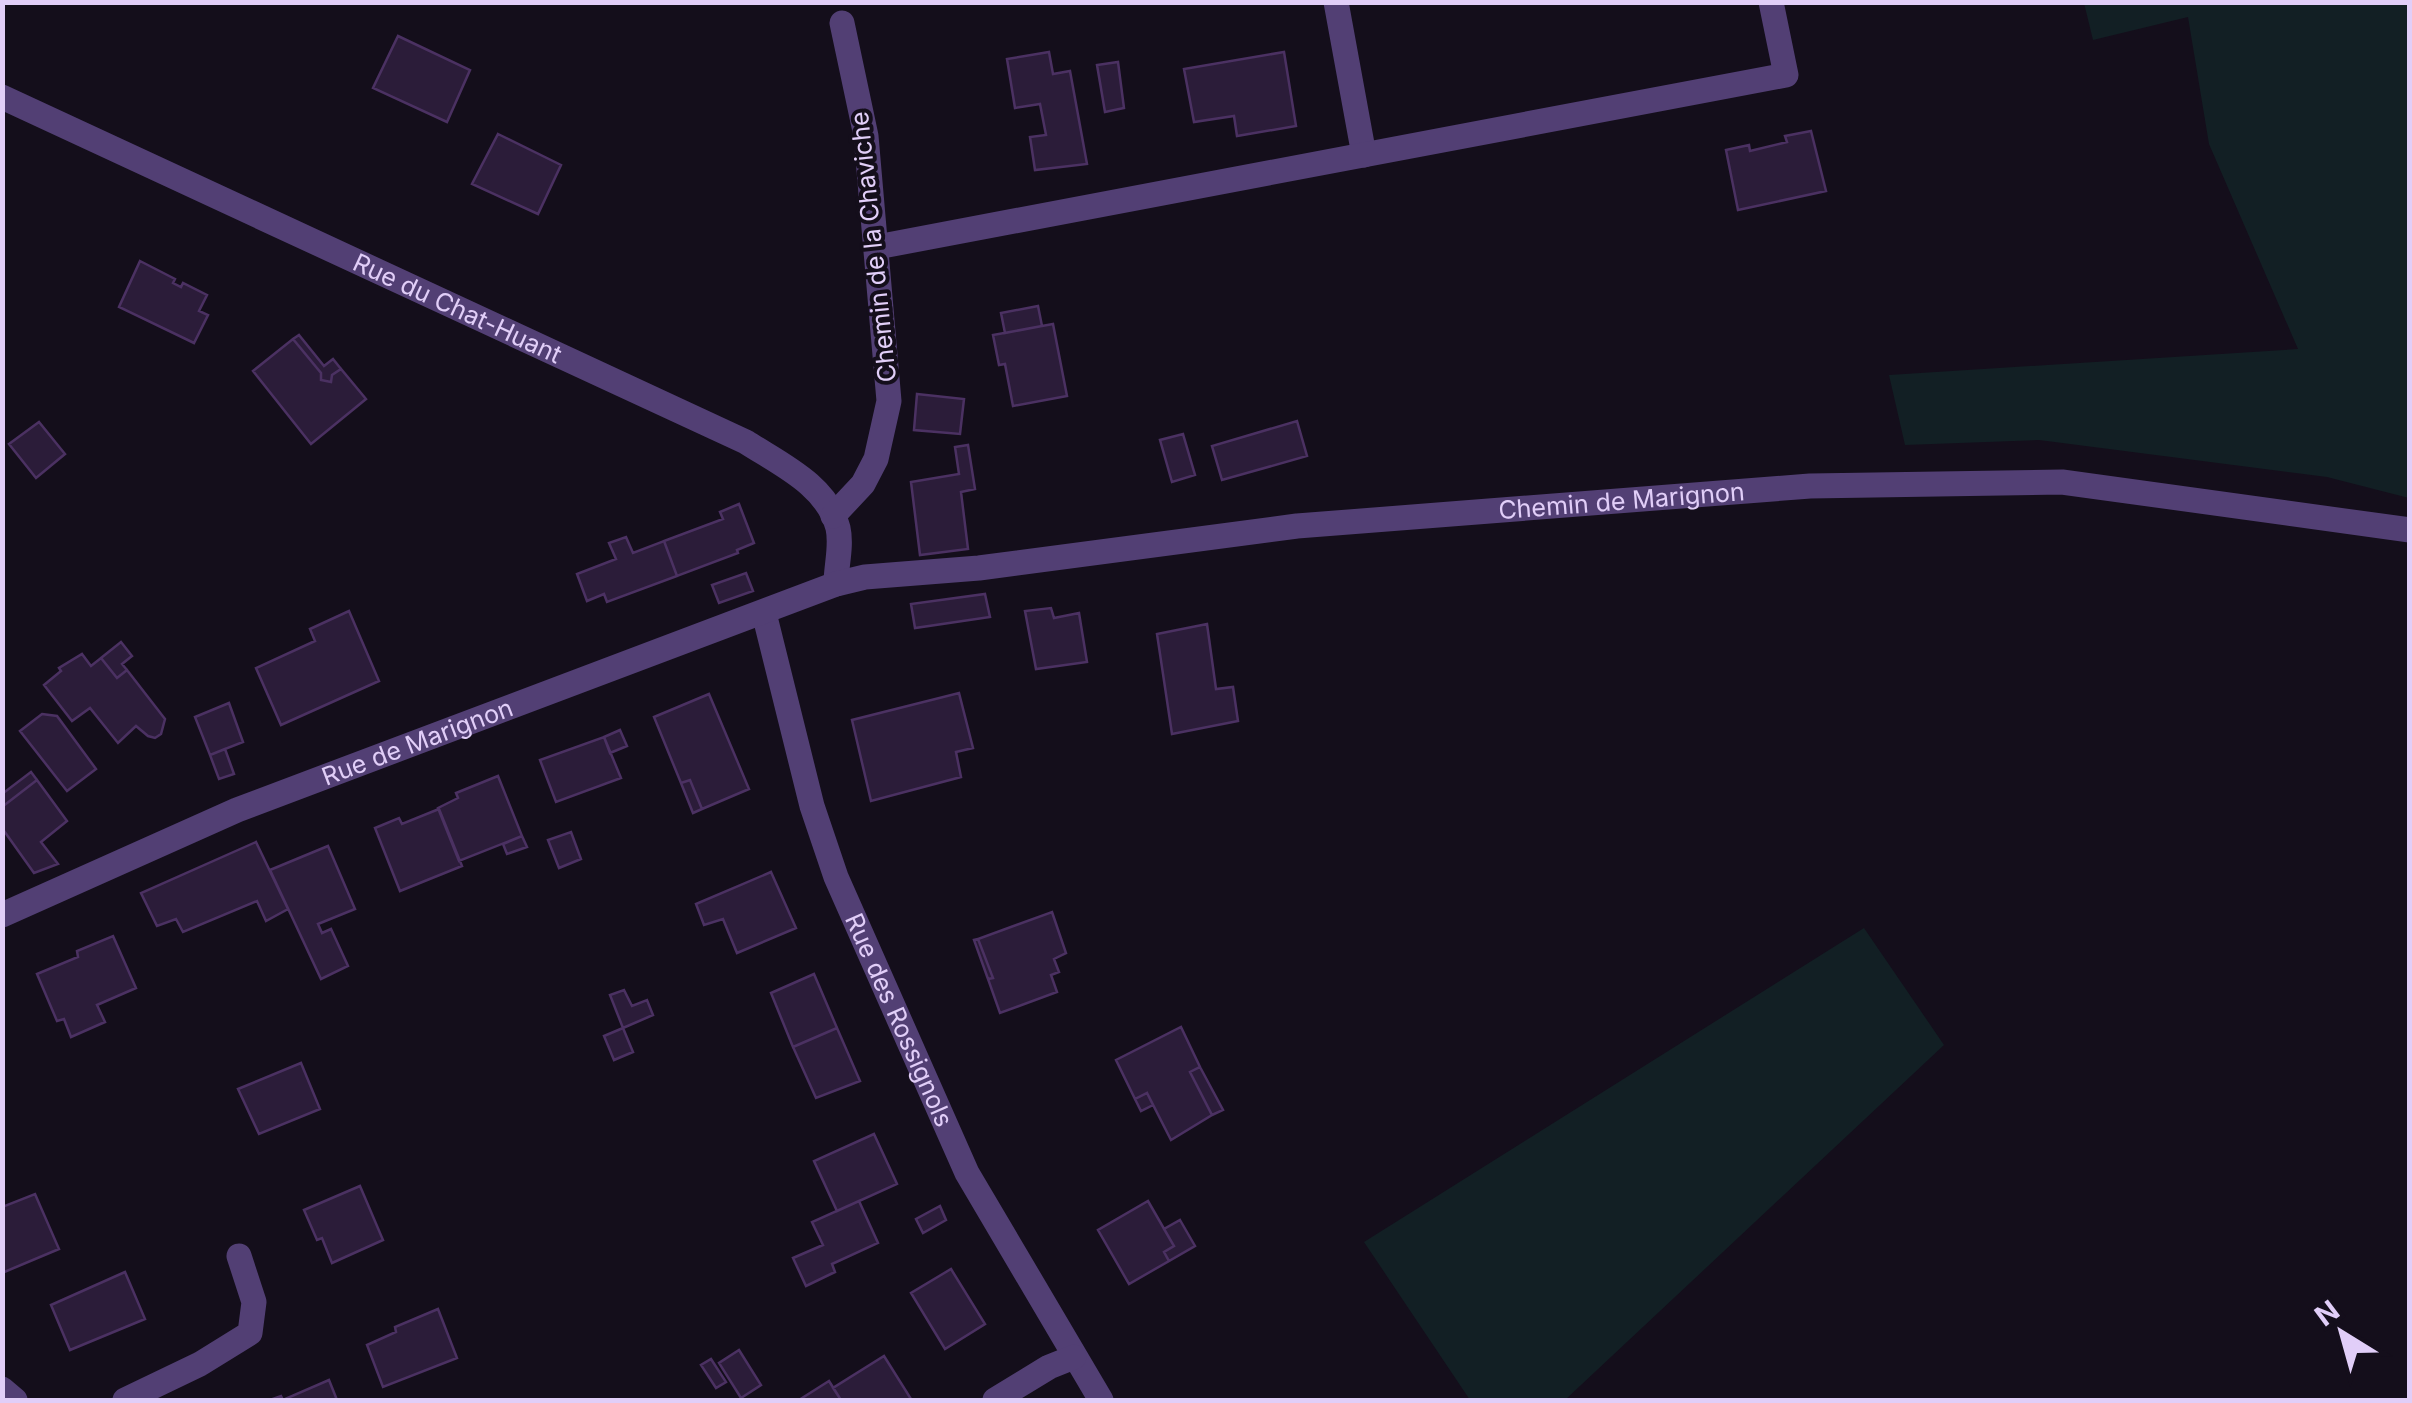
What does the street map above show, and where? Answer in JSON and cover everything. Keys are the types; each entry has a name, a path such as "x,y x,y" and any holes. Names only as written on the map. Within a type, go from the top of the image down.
{"street":[{"path":"1336,2 1364,155"},
{"path":"876,246 1786,74 1771,2"},
{"name":"Chemin de la Chaviche","path":"833,516 864,484 876,459 889,401 866,136 842,24"},
{"name":"Rue du Chat-Huant","path":"2,97 746,442 805,479 833,516"},
{"name":"Chemin de Marignon","path":"836,584 865,577 979,568 1298,526 1810,486 2062,482 2410,530"},
{"path":"833,516 840,550 836,584"},
{"name":"Rue de Marignon","path":"2,915 254,804 836,584"},
{"name":"Rue des Rossignols","path":"764,613 812,806 836,877 966,1173 1101,1400"},
{"path":"126,1400 200,1364 250,1333 254,1302 239,1256"},
{"path":"995,1400 1050,1366 1074,1357"},
{"path":"2,1389 16,1400"}],"shaded area":[{"path":"2084,3 2409,3 2409,498 2327,477 2039,440 1905,445 1889,375 2298,349 2209,144 2188,17 2093,40"},
{"path":"1864,928 1944,1045 1565,1400 1470,1400 1364,1242"}],"building":[{"path":"398,36 470,70 447,122 373,88"},
{"path":"1049,52 1053,74 1070,71 1087,164 1035,170 1030,137 1046,135 1040,104 1015,108 1007,59"},
{"path":"1284,52 1296,126 1237,136 1234,116 1194,122 1184,69"},
{"path":"1118,62 1124,108 1105,112 1097,65"},
{"path":"1811,131 1826,191 1738,210 1726,150 1749,145 1750,151 1787,142 1785,136"},
{"path":"498,134 561,165 538,214 472,184"},
{"path":"140,261 175,279 173,283 181,287 183,283 207,295 199,311 208,315 194,343 119,307"},
{"path":"1038,306 1042,326 1005,333 1001,313"},
{"path":"1053,324 1067,396 1013,406 1005,364 999,365 993,335"},
{"path":"299,335 324,366 333,359 341,369 332,375 331,382 321,380 321,373 293,339"},
{"path":"293,339 321,373 321,380 331,382 332,375 341,369 366,399 311,444 253,371"},
{"path":"917,394 964,399 960,434 914,430"},
{"path":"1297,421 1307,456 1222,480 1212,446"},
{"path":"39,422 65,454 36,478 9,444"},
{"path":"1183,434 1195,475 1172,482 1160,440"},
{"path":"968,445 975,489 961,492 968,549 920,555 911,482 959,474 955,447"},
{"path":"739,504 754,543 677,576 664,541 723,519 720,512"},
{"path":"626,537 633,553 664,541 677,576 607,602 604,594 587,601 577,574 616,559 609,543"},
{"path":"746,573 753,591 719,603 712,585"},
{"path":"985,594 990,617 915,628 911,604"},
{"path":"1051,608 1054,618 1079,613 1087,662 1036,669 1025,611"},
{"path":"349,611 379,681 281,725 256,668 315,641 310,629"},
{"path":"1207,624 1216,689 1233,687 1238,721 1172,734 1157,634"},
{"path":"121,642 132,656 122,664 127,670 117,678 101,658"},
{"path":"82,654 91,666 101,658 117,678 127,670 165,719 161,734 155,738 148,736 136,726 118,743 90,708 72,721 44,685 61,671 59,668"},
{"path":"959,693 973,748 956,752 961,777 871,801 852,720"},
{"path":"709,694 749,789 702,809 690,780 681,783 654,717"},
{"path":"229,703 243,742 210,755 195,717"},
{"path":"42,714 57,716 96,769 67,791 20,731"},
{"path":"620,730 627,746 610,753 604,737"},
{"path":"604,737 621,778 556,802 540,760"},
{"path":"225,749 234,774 219,779 210,755"},
{"path":"31,772 37,780 2,807 2,794"},
{"path":"498,776 522,836 459,861 438,808 458,798 456,793"},
{"path":"37,780 67,821 41,842 58,864 34,873 2,828 2,807"},
{"path":"690,780 702,809 693,813 681,783"},
{"path":"439,809 462,866 400,891 375,828 399,818 402,824"},
{"path":"571,832 581,859 559,868 548,840"},
{"path":"522,836 527,847 507,854 503,844"},
{"path":"256,842 288,909 266,921 257,901 183,932 176,919 157,926 141,893"},
{"path":"328,846 355,909 318,924 322,933 331,929 348,966 321,979 270,870"},
{"path":"771,872 796,928 737,953 723,919 704,925 696,904"},
{"path":"1052,912 1066,953 1054,959 1059,972 1051,975 1057,992 1000,1013 988,979 993,978 978,939"},
{"path":"113,936 136,988 97,1005 105,1022 71,1037 64,1019 57,1021 37,974 78,957 77,951"},
{"path":"978,939 993,978 988,979 974,940"},
{"path":"814,974 837,1028 793,1047 771,993"},
{"path":"624,990 632,1006 647,1000 653,1015 623,1028 610,995"},
{"path":"1181,1027 1200,1067 1190,1072 1212,1115 1171,1140 1147,1093 1135,1099 1116,1060"},
{"path":"623,1028 633,1052 614,1060 604,1036"},
{"path":"837,1028 860,1081 816,1098 793,1047"},
{"path":"301,1063 320,1109 259,1134 238,1089"},
{"path":"1200,1067 1223,1110 1212,1115 1190,1072"},
{"path":"1147,1093 1153,1105 1141,1111 1135,1099"},
{"path":"874,1134 897,1184 837,1211 814,1161"},
{"path":"360,1186 383,1240 332,1263 304,1210"},
{"path":"35,1194 59,1249 2,1273 2,1207"},
{"path":"859,1201 878,1243 832,1264 835,1272 806,1286 793,1258 823,1245 812,1222"},
{"path":"1148,1201 1174,1246 1164,1252 1169,1261 1129,1284 1098,1230"},
{"path":"940,1206 946,1220 923,1233 916,1219"},
{"path":"1180,1220 1195,1246 1169,1261 1164,1252 1174,1246 1164,1229"},
{"path":"951,1269 985,1324 945,1349 911,1293"},
{"path":"125,1272 145,1319 70,1350 51,1305"},
{"path":"438,1309 457,1358 383,1387 367,1345 396,1332 395,1327"},
{"path":"739,1350 761,1385 741,1398 719,1363"},
{"path":"884,1356 911,1399 841,1400 833,1388"},
{"path":"711,1359 726,1382 716,1388 701,1365"},
{"path":"329,1380 337,1400 283,1400"},
{"path":"829,1381 841,1400 799,1400"}]}
